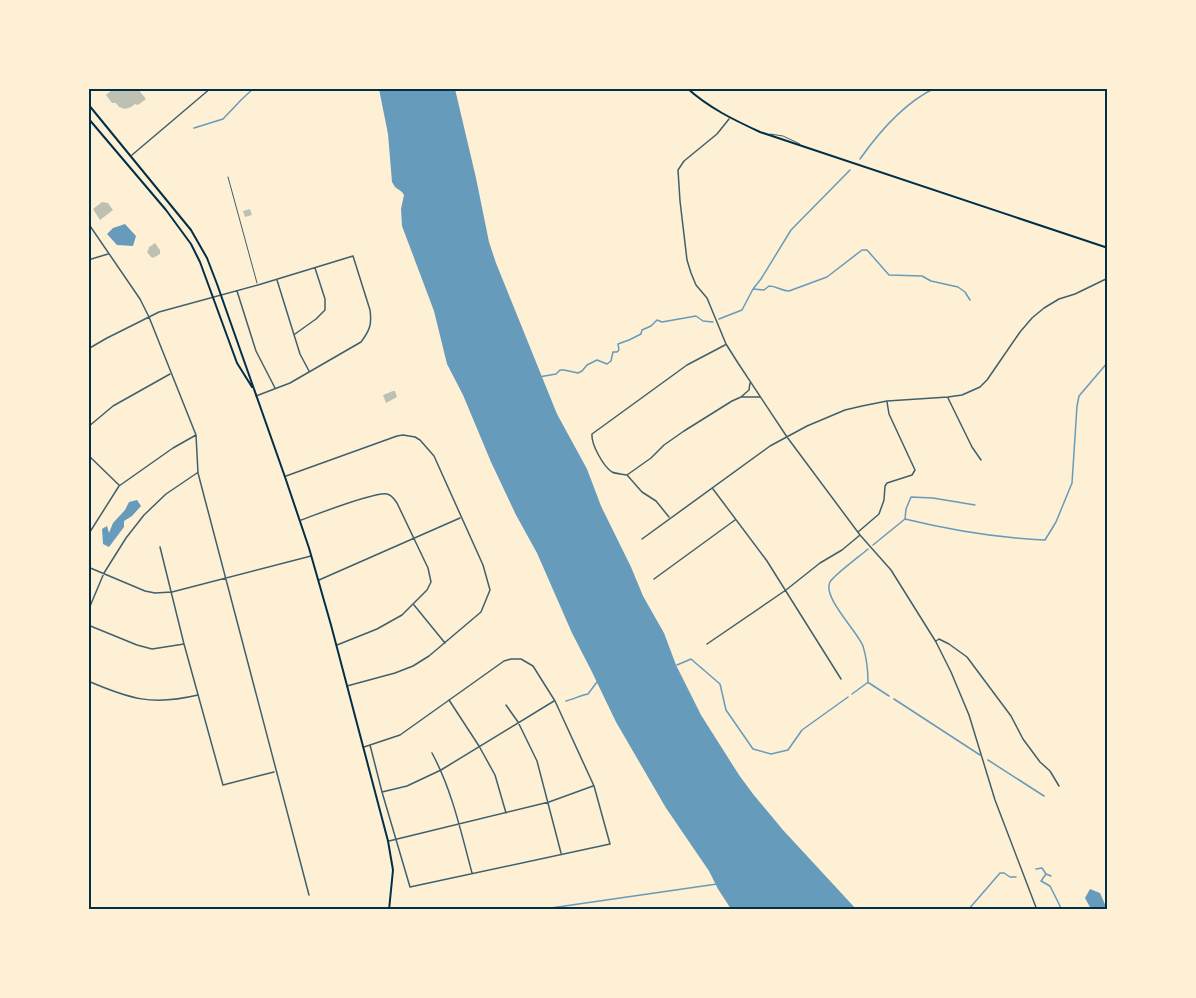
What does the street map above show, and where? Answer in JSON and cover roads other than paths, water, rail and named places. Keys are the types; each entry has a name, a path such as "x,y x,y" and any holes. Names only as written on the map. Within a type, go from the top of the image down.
{"main road":[{"path":"687,88 708,105 760,132 1107,248"},
{"path":"88,104 182,218 207,258 300,521 337,646 388,841 393,870 389,909"},
{"path":"88,118 183,231 201,262 237,363 256,396"},
{"path":"125,161 131,156"}],"street":[{"path":"131,156 211,88"},
{"path":"730,118 717,134 684,160 680,166 678,174 687,260 691,273 696,285 706,298 726,344 750,382 860,535 891,570 936,642 969,715 995,800 1037,909"},
{"path":"88,223 140,299 196,435 198,473 309,895"},
{"path":"88,261 109,254"},
{"path":"88,349 159,312 353,256 371,318 370,329 361,342 290,383 256,396"},
{"path":"294,334 325,310 325,299 315,267"},
{"path":"642,539 770,446 807,426 845,411 887,401 948,397 974,390 987,380 1032,318 1059,299 1086,290 1107,278"},
{"path":"277,279 300,354 309,372"},
{"path":"237,291 256,351 275,389"},
{"path":"670,518 656,501 642,492 627,475 613,472 603,462 591,441 592,434 687,365 726,344"},
{"path":"88,427 113,406 171,374"},
{"path":"627,475 684,431 741,397 749,390 750,382"},
{"path":"741,397 760,397"},
{"path":"948,397 976,455 981,460"},
{"path":"858,532 879,514 887,483 912,475 915,470 889,414 887,401"},
{"path":"88,535 119,486 165,453 196,435"},
{"path":"285,477 397,436 409,435 420,440 434,456 483,565 490,590 481,612 445,643 413,666 393,674 347,686"},
{"path":"88,454 119,486"},
{"path":"88,611 104,573 144,515 166,494 198,473"},
{"path":"713,489 767,561 841,679"},
{"path":"300,521 367,497 385,493 398,503 428,568 431,582 427,590 402,615 377,629 337,646"},
{"path":"318,581 462,518"},
{"path":"654,579 736,519"},
{"path":"707,644 786,590 819,563 842,550 860,535"},
{"path":"160,547 184,645 223,785 276,772"},
{"path":"88,567 154,593 172,592 311,556"},
{"path":"413,604 445,643"},
{"path":"88,625 152,649 184,645"},
{"path":"936,642 939,639 967,657 1011,717 1023,739 1040,762 1050,771 1059,786"},
{"path":"363,747 400,735 504,661 521,659 533,666 555,700 594,786 610,844 410,887 370,745"},
{"path":"88,681 122,695 151,701 176,700 198,695"},
{"path":"449,700 495,775 506,813"},
{"path":"382,792 407,786 441,770 555,700"},
{"path":"506,705 518,722 537,761 562,854"},
{"path":"432,753 441,770 472,874"},
{"path":"388,841 549,802 594,786"}],"lane":[{"path":"228,177 258,285"}],"water":[{"path":"379,89 455,89 489,242 496,263 557,414 587,469 601,506 643,596 664,633 676,665 701,715 753,794 856,909 731,909 709,871 666,808 616,722 572,633 537,553 516,515 447,364 434,311 402,226 401,209 404,195 392,182 388,134"},
{"path":"125,224 136,236 133,246 117,245 107,234 113,228"},
{"path":"137,500 141,506 124,521 124,527 109,547 103,544 102,529 107,526 109,533 113,523 129,502"},
{"path":"1090,889 1100,893 1107,909 1091,909 1085,898"}],"waterway":[{"path":"194,128 223,119 254,88"},
{"path":"860,159 894,119 914,101 935,88"},
{"path":"719,319 742,310 791,230 850,170"},
{"path":"753,289 764,290 769,286 789,291 827,277 862,250 867,250 889,275 922,276 931,281 958,287 970,300"},
{"path":"539,377 556,374 560,370 578,373 597,360 607,364 611,361 613,352 619,350 618,344 641,334 642,330 657,320 662,322 696,316 703,321 713,322"},
{"path":"873,545 905,519 974,533 1045,540 1056,522 1072,483 1079,396 1108,362"},
{"path":"905,519 911,497 975,505"},
{"path":"868,549 832,579 829,588 835,605 863,646 868,683"},
{"path":"677,665 691,659 720,684 726,710 753,749 771,754 788,750 802,730 848,697"},
{"path":"566,701 588,694 597,682"},
{"path":"852,694 867,683"},
{"path":"869,683 889,696"},
{"path":"894,699 980,755"},
{"path":"988,760 1044,796"},
{"path":"1036,869 1042,868 1046,874 1051,876"},
{"path":"968,910 1000,873 1016,877"},
{"path":"1046,874 1041,881 1050,886 1062,910"},
{"path":"537,910 717,884"}]}
